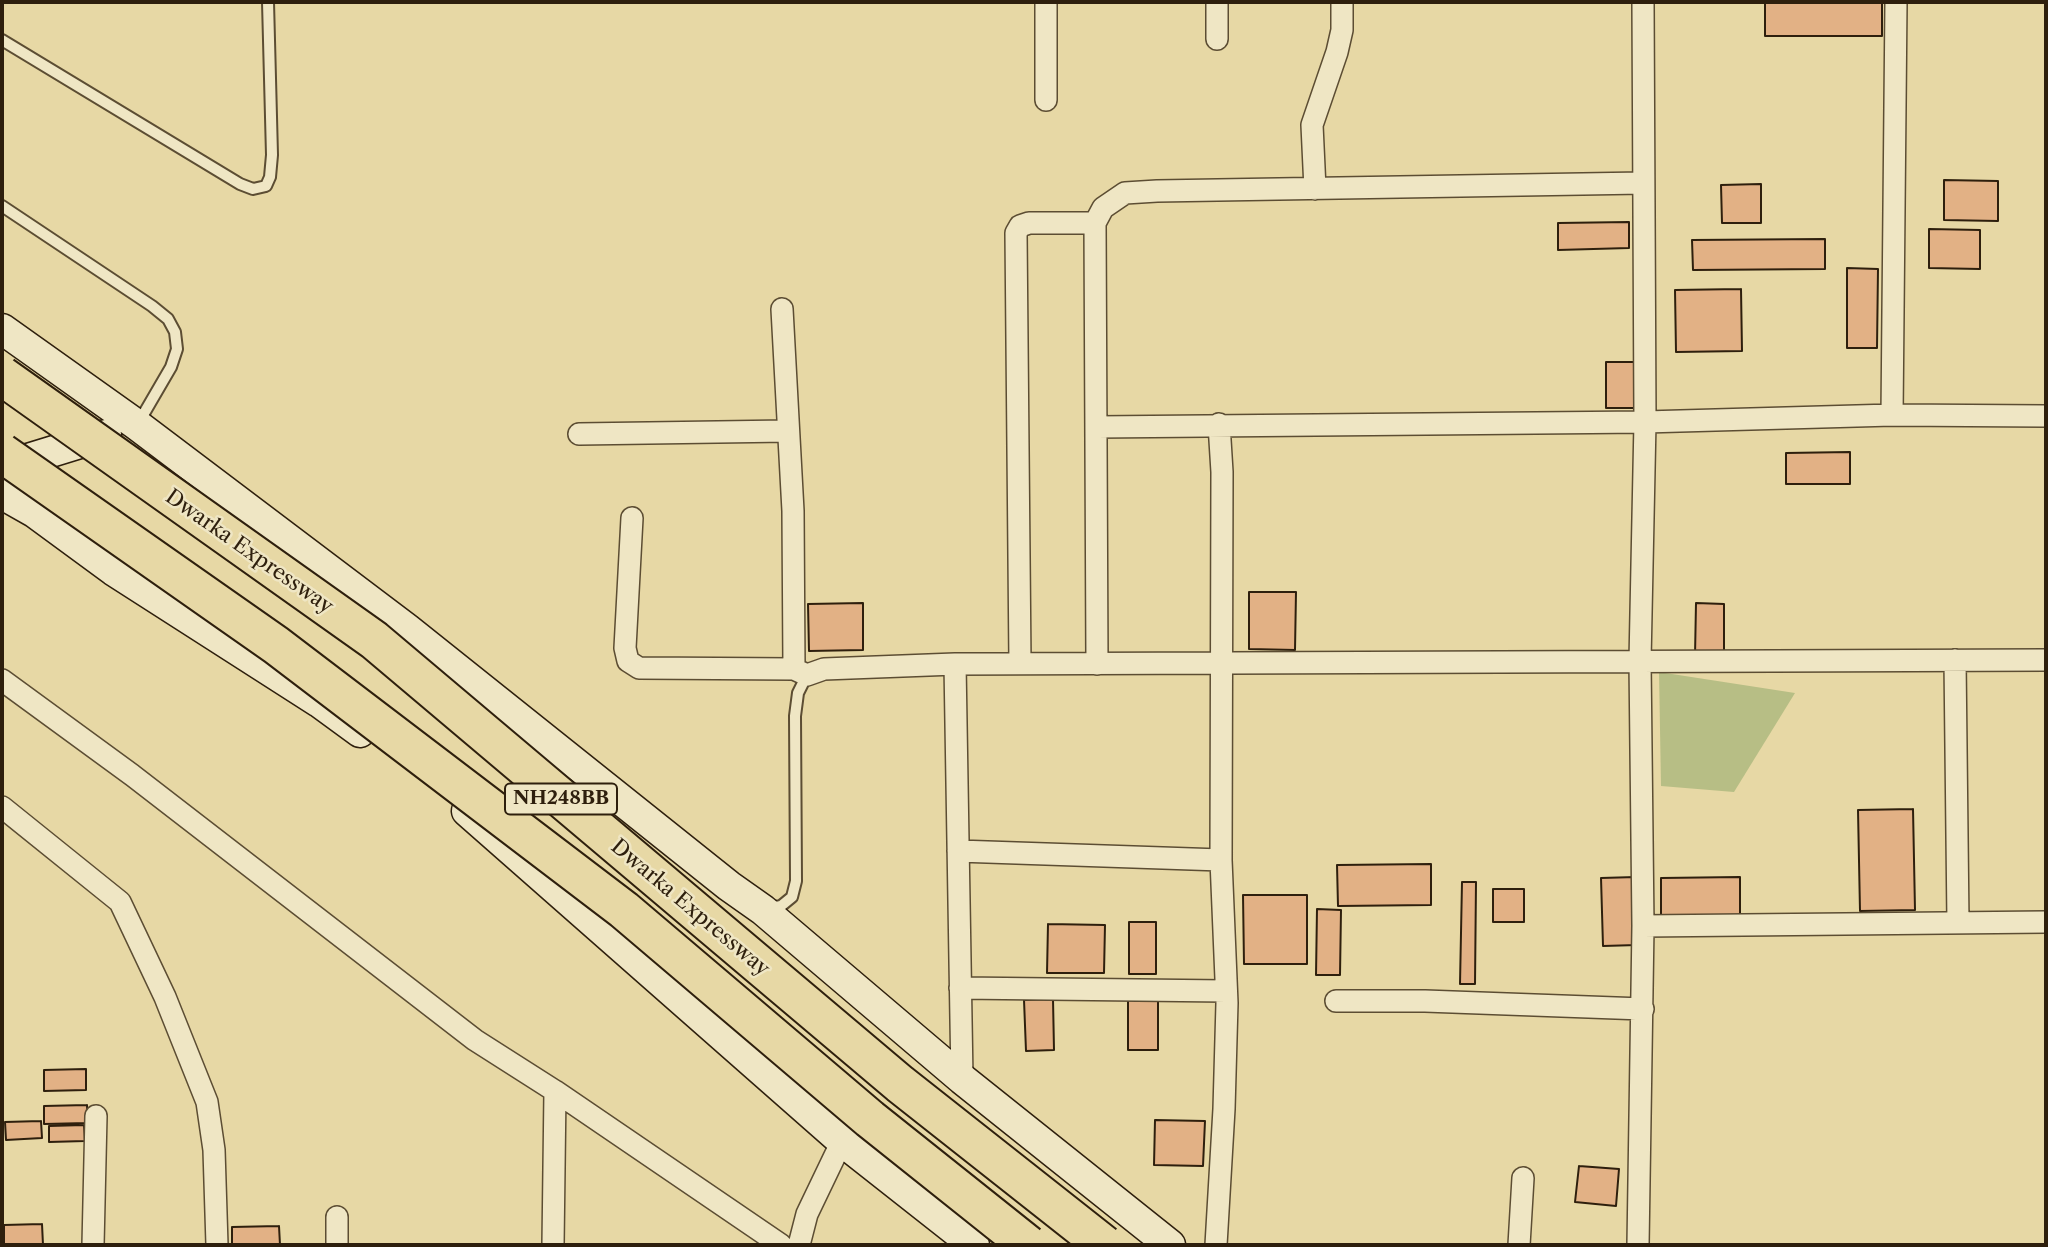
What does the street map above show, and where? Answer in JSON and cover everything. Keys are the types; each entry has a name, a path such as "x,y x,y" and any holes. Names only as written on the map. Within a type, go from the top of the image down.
{"highway":[{"name":"Dwarka Expressway","path":"2,376 374,640 900,1084 1104,1245"},
{"name":"NH248BB","path":"2,453 276,645 624,910 870,1119 1028,1245"}],"street":[{"path":"1046,2 1046,100"},
{"path":"1217,2 1217,38"},
{"path":"1315,189 1312,125 1337,52 1342,30 1342,2"},
{"path":"1639,1245 1643,1009 1640,661 1645,422 1643,2"},
{"path":"1892,415 1896,2"},
{"path":"1097,664 1096,223 1103,208 1125,193 1157,191 1643,183"},
{"path":"1020,664 1016,233 1020,226 1028,223 1096,223"},
{"path":"782,309 800,672"},
{"path":"2,329 137,425 407,629 707,869 763,910 962,1079 1170,1245"},
{"path":"1097,426 1645,422 1892,415 2046,416"},
{"path":"1216,1245 1224,1109 1226,991 1221,860 1222,485 1219,424"},
{"path":"2,467 137,425"},
{"path":"579,434 787,431"},
{"path":"2,494 34,512 113,570 319,702 467,811 842,1141 974,1245"},
{"path":"632,519 625,631 628,661 639,668 800,672 956,664 2046,660"},
{"path":"1955,660 1958,923"},
{"path":"956,664 962,1079"},
{"path":"2,680 132,775 475,1040 555,1091 781,1245"},
{"path":"2,807 120,902 165,997 206,1102 214,1150 217,1245"},
{"path":"958,851 1221,860"},
{"path":"1643,926 2046,922"},
{"path":"960,988 1226,991"},
{"path":"1336,1002 1425,1001 1643,1009"},
{"path":"553,1245 555,1091"},
{"path":"93,1245 96,1116"},
{"path":"799,1245 807,1214 842,1141"},
{"path":"1519,1245 1523,1178"},
{"path":"337,1217 337,1245"}],"lane":[{"path":"2,40 240,184 253,189 266,186 270,177 272,141 268,2"},
{"path":"2,206 168,319 175,332 177,349 171,368 137,425"},
{"path":"763,910 780,906 792,897 796,881 795,716 800,672"}],"green space":[{"path":"1659,672 1795,693 1734,792 1661,786"}],"building":[{"path":"1765,2 1882,2 1882,36 1765,36"},
{"path":"1944,180 1998,181 1998,221 1944,220"},
{"path":"1761,184 1761,223 1722,223 1721,185"},
{"path":"1629,222 1629,248 1558,250 1558,223"},
{"path":"1929,229 1980,230 1980,269 1929,268"},
{"path":"1825,239 1825,269 1693,270 1692,240"},
{"path":"1847,268 1878,269 1877,348 1847,348"},
{"path":"1741,289 1742,351 1676,352 1675,290"},
{"path":"1606,362 1638,362 1638,408 1606,408"},
{"path":"1850,452 1850,484 1786,484 1786,453"},
{"path":"1249,592 1296,592 1295,650 1249,649"},
{"path":"863,603 863,650 809,651 808,604"},
{"path":"1696,603 1724,604 1724,656 1695,656"},
{"path":"1913,809 1915,910 1860,911 1858,810"},
{"path":"1431,864 1431,905 1338,906 1337,865"},
{"path":"1636,877 1637,945 1603,946 1601,878"},
{"path":"1740,877 1740,919 1661,920 1661,878"},
{"path":"1462,882 1476,882 1475,984 1460,984"},
{"path":"1493,889 1524,889 1524,922 1493,922"},
{"path":"1243,895 1307,895 1307,964 1244,964"},
{"path":"1317,909 1341,910 1340,975 1316,975"},
{"path":"1129,922 1156,922 1156,974 1129,974"},
{"path":"1048,924 1105,925 1104,973 1047,973"},
{"path":"1128,995 1158,995 1158,1050 1128,1050"},
{"path":"1053,999 1054,1050 1026,1051 1024,1000"},
{"path":"86,1069 86,1090 44,1091 44,1070"},
{"path":"87,1105 88,1123 44,1124 44,1106"},
{"path":"1155,1120 1205,1121 1203,1166 1154,1165"},
{"path":"41,1121 42,1138 6,1140 5,1122"},
{"path":"84,1125 85,1141 49,1142 49,1126"},
{"path":"1579,1166 1619,1169 1616,1206 1575,1202"},
{"path":"42,1224 43,1245 4,1245 4,1225"},
{"path":"279,1226 280,1245 232,1245 232,1227"}]}
